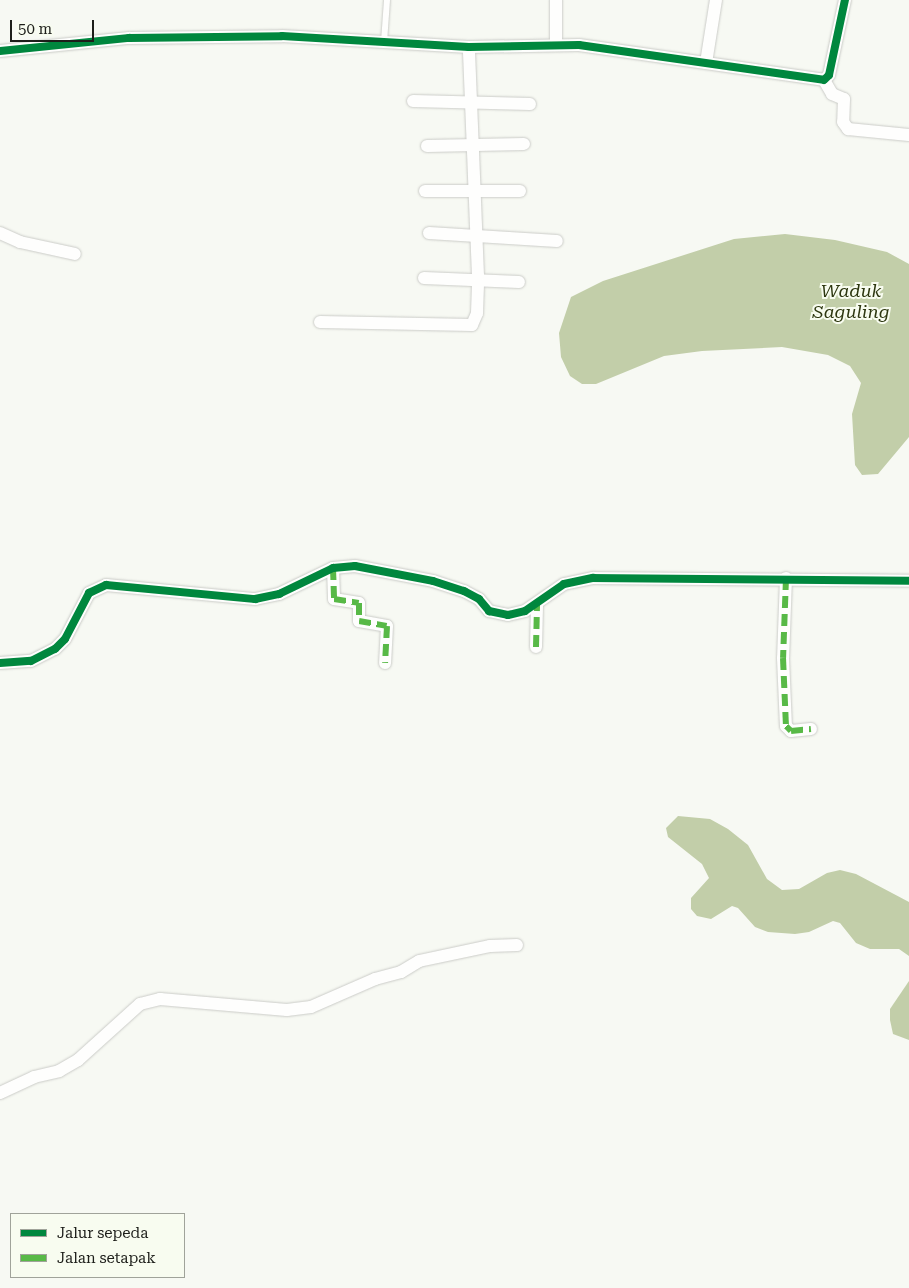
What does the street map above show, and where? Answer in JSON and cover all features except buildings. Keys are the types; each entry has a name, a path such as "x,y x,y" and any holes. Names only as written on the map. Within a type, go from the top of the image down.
{"street":[{"path":"556,0 556,45"},
{"path":"706,63 716,0"},
{"path":"824,80 829,75 845,0"},
{"path":"0,51 129,38 282,36 469,47 579,45 824,80"},
{"path":"320,322 472,325 477,313 478,280 474,145 469,103 469,47"},
{"path":"824,80 832,94 844,99 843,122 848,129 909,135"},
{"path":"413,100 530,104"},
{"path":"427,146 524,144"},
{"path":"425,191 520,191"},
{"path":"0,233 20,242 75,254"},
{"path":"429,233 558,241"},
{"path":"424,278 520,282"},
{"path":"0,663 31,661 55,649 65,638 82,602 95,588 125,586 255,599 279,594 333,568 355,566 433,581 464,591 497,614 517,613 537,605 564,584 593,578 786,578 909,581"},
{"path":"333,568 334,600 359,603 359,621 387,626 385,664"},
{"path":"786,578 783,658 786,726 791,731 811,729"},
{"path":"536,647 537,605"},
{"path":"0,1093 34,1078 60,1071 78,1060 140,1004 160,999 287,1010 311,1007 374,979 401,972 420,961 490,946 517,945"}],"lane":[{"path":"384,42 387,0"}],"water":[{"name":"Waduk Saguling","path":"785,234 835,240 887,252 909,264 909,437 878,474 862,475 855,465 852,414 861,383 850,366 828,355 782,347 702,351 664,356 596,384 582,384 570,376 561,357 559,333 571,297 603,281 734,239"},
{"path":"678,816 710,819 728,829 748,845 767,879 782,890 799,889 827,873 840,870 856,874 909,902 909,956 899,949 870,949 856,943 840,923 833,921 809,932 795,934 768,932 755,927 738,908 732,906 711,919 697,916 691,909 691,898 709,878 702,864 668,837 666,828"},
{"path":"909,981 909,1040 893,1034 890,1009"}],"marked path":[{"path":"333,568 334,599 359,603 359,621 387,626 385,663"},
{"path":"786,578 783,658 786,726 791,731 811,729"},
{"path":"536,647 537,605"}],"cycle path":[{"path":"0,51 129,38 282,36 469,47 579,45 824,80 829,75 845,0"},
{"path":"0,663 31,661 55,649 65,639 89,593 106,585 255,599 279,594 333,568 355,566 433,581 464,591 479,599 489,611 508,615 525,611 564,584 593,578 909,581"}]}
